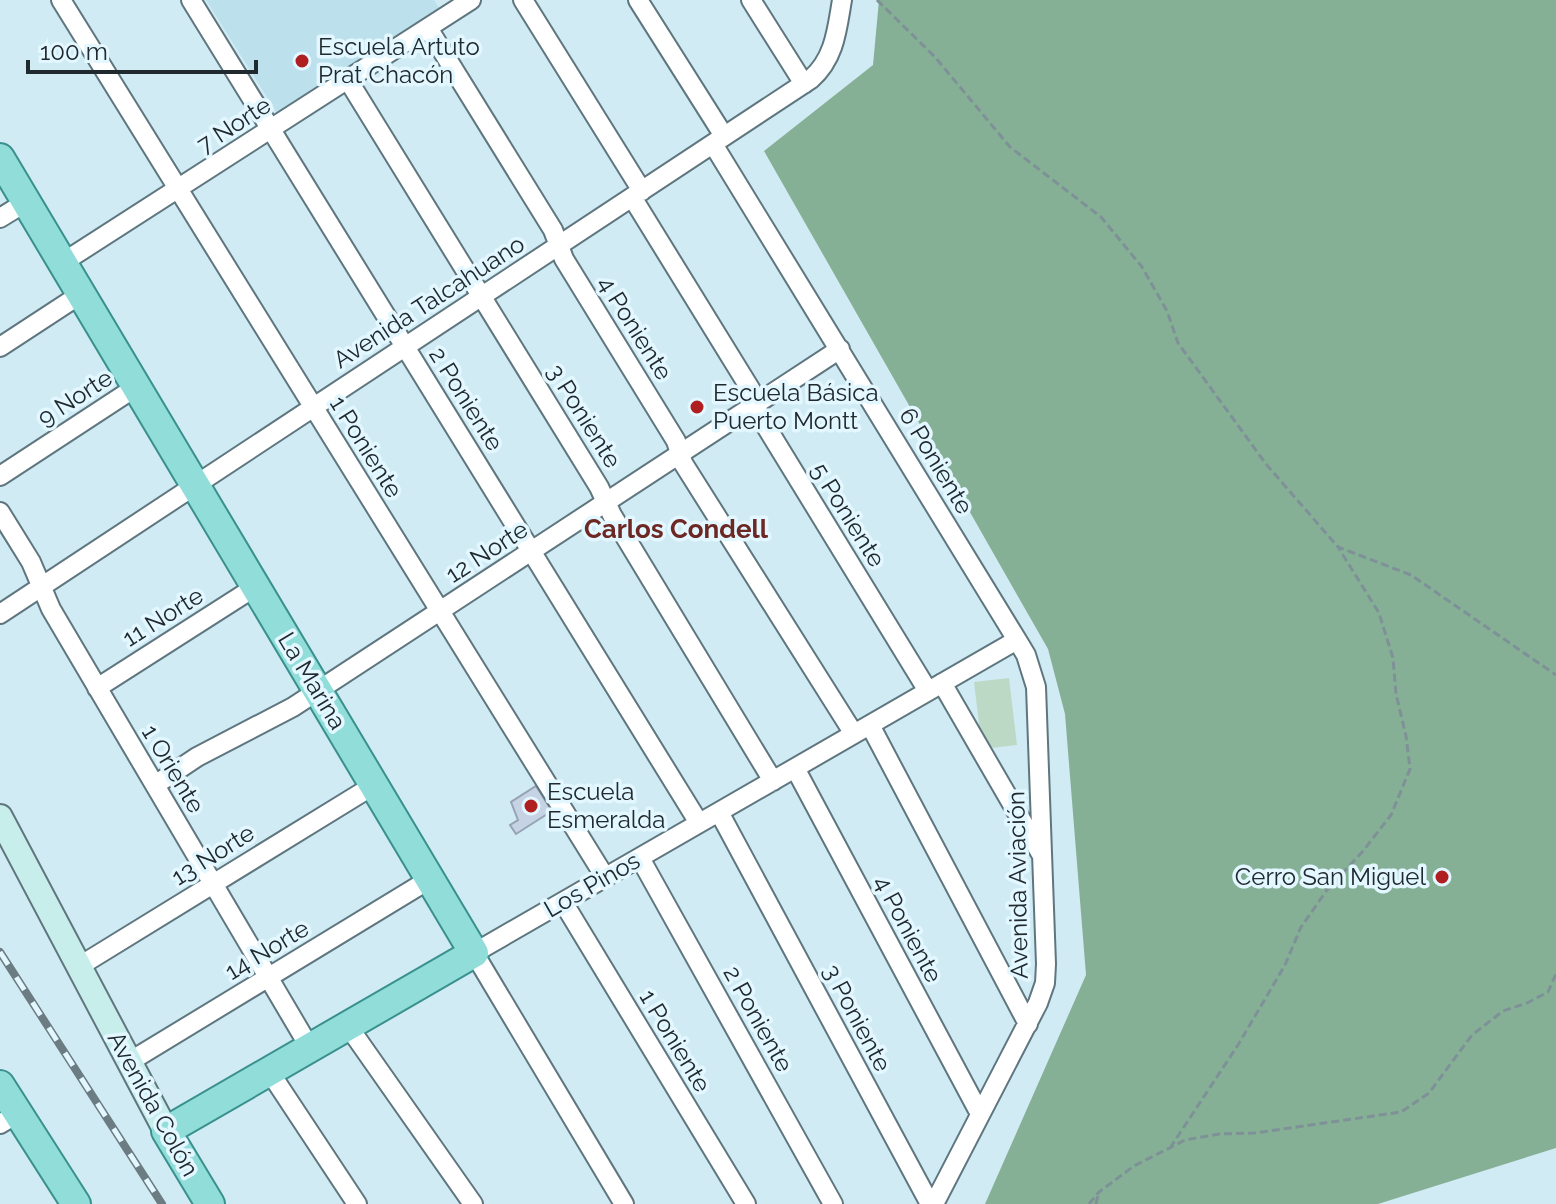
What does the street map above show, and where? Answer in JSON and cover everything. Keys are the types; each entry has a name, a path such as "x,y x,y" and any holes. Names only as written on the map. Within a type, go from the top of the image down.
{"main road":[{"name":"La Marina","path":"0,158 474,953"},
{"name":"Los Pinos","path":"166,1131 474,953"},
{"path":"0,1085 9,1119 76,1204"},
{"name":"Avenida Colón","path":"166,1131 210,1204"}],"street":[{"name":"1 Poniente","path":"61,0 605,877"},
{"name":"2 Poniente","path":"191,0 699,823"},
{"name":"7 Norte","path":"62,263 471,0"},
{"name":"5 Poniente","path":"523,0 751,390 759,415 935,687"},
{"name":"6 Poniente","path":"638,0 840,349 1017,640"},
{"path":"751,0 804,84"},
{"name":"Avenida Talcahuano","path":"0,614 804,84 818,73 828,59 842,0"},
{"name":"4 Poniente","path":"428,28 553,230 564,259 676,441 683,463 862,729"},
{"name":"3 Poniente","path":"348,80 599,487 773,781"},
{"path":"0,218 26,202"},
{"path":"0,347 81,294"},
{"name":"12 Norte","path":"155,785 197,757 262,725 318,691 840,349"},
{"name":"9 Norte","path":"0,476 136,387"},
{"name":"1 Oriente","path":"0,512 31,562 51,609 310,1048"},
{"name":"11 Norte","path":"97,688 255,587"},
{"name":"Los Pinos","path":"474,953 1017,640"},
{"name":"Avenida Aviación","path":"932,1204 1028,1024 1042,993 1046,974 1037,695 1032,671 1017,640"},
{"path":"935,687 1043,858"},
{"path":"862,729 1028,1024"},
{"name":"4 Poniente","path":"795,768 979,1112"},
{"name":"13 Norte","path":"78,967 374,785"},
{"name":"3 Poniente","path":"719,812 932,1204"},
{"name":"Avenida Colón","path":"0,817 166,1131"},
{"name":"2 Poniente","path":"640,858 833,1204"},
{"name":"14 Norte","path":"129,1062 430,879"},
{"name":"1 Poniente","path":"563,902 746,1204"},
{"name":"La Marina","path":"474,953 624,1204"},
{"path":"348,1026 473,1204"},
{"path":"269,1071 357,1204"}],"path":[{"path":"877,0 935,57 1010,147 1101,217 1142,267 1167,311 1178,343 1266,464 1338,547 1379,613 1393,658 1396,694 1410,769 1391,815 1327,890 1301,927 1285,965 1238,1045 1170,1148"},
{"path":"1338,547 1411,575 1556,675"},
{"path":"1089,1204 1099,1192 1134,1166 1185,1140 1401,1112 1429,1093 1472,1035 1503,1011 1548,992 1556,974"},
{"path":"1096,1204 1099,1192"}],"shaded area":[{"name":"Escuela Artuto Prat Chacón","path":"206,0 434,0 440,9 282,113 277,113"}],"green space":[{"path":"879,0 1556,0 1556,1148 1378,1204 985,1204 1086,975 1065,714 1048,649 764,151 873,65"},
{"path":"1009,678 1017,745 982,749 974,682"}],"building":[{"name":"Escuela Esmeralda","path":"536,786 552,811 516,834 510,825 518,820 511,802"}],"railway":[{"path":"0,952 162,1204"}],"place":[{"name":"Escuela Artuto Prat Chacón","path":"302,61"},
{"name":"Escuela Básica Puerto Montt","path":"697,407"},
{"name":"Escuela Esmeralda","path":"531,806"},
{"name":"Cerro San Miguel","path":"1442,877"}],"district":[{"name":"Carlos Condell","path":"676,529"}]}
